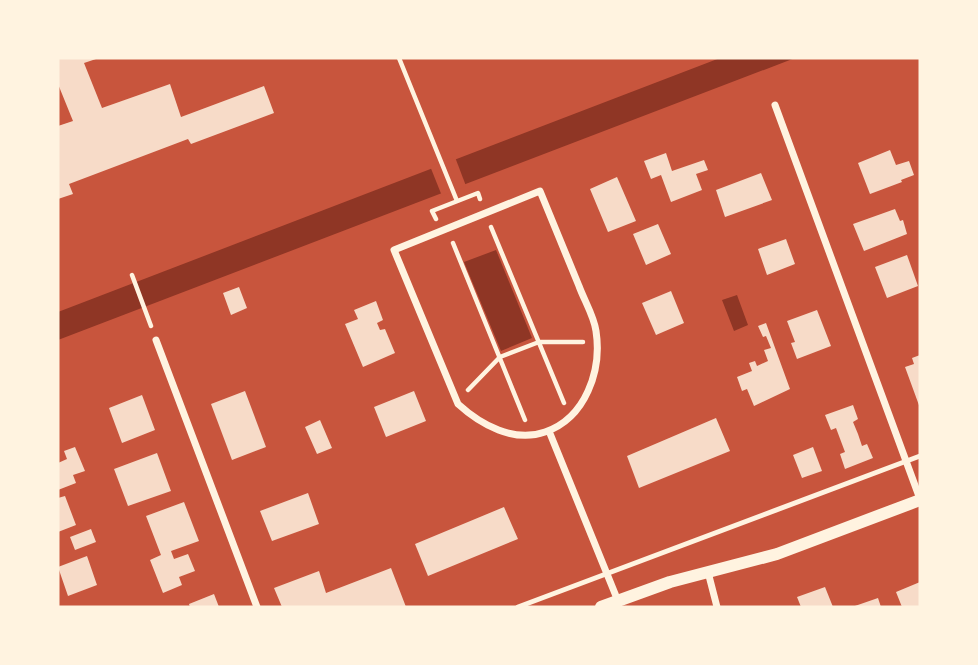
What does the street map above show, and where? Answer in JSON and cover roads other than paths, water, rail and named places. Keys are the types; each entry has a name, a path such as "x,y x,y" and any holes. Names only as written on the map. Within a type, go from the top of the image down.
{"street":[{"path":"601,607 670,582 777,554 920,499 775,105"},
{"path":"540,191 596,327 597,344 592,383 583,401 570,417 550,431 532,437 502,431 469,414 458,404 394,250 540,191"},
{"path":"156,340 257,607"},
{"path":"550,431 618,601"},
{"path":"708,572 717,607"}],"lane":[{"path":"518,607 920,456"}]}
